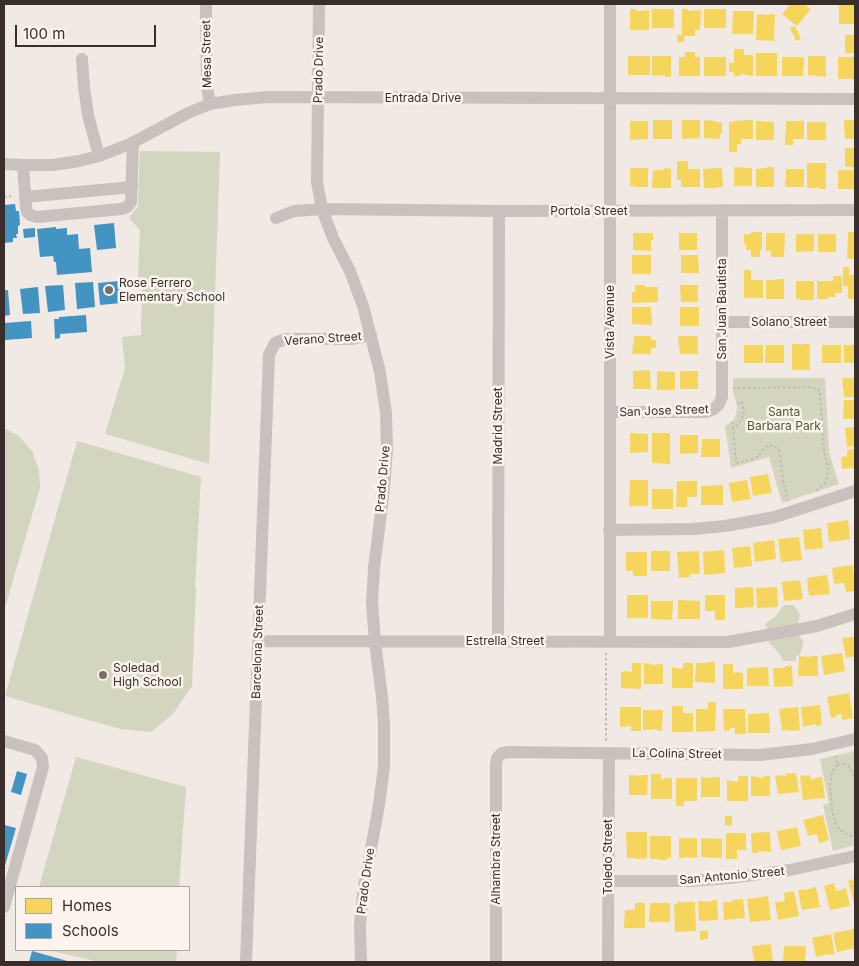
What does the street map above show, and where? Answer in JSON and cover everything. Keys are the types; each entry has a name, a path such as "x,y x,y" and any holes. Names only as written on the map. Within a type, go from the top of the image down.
{"street":[{"name":"Mesa Street","path":"206,4 207,87 210,104"},
{"name":"Prado Drive","path":"319,4 317,182 322,209 364,306 380,372 386,413 384,489 374,568 372,603 384,724 384,767 364,887 360,925 361,962"},
{"name":"Vista Avenue","path":"608,646 611,211 610,4"},
{"path":"82,59 88,115 99,156"},
{"name":"Entrada Drive","path":"4,164 53,165 99,156 133,142 188,113 210,104 268,97 855,99"},
{"path":"23,165 22,197 26,210 32,216 127,207 131,202 133,142"},
{"path":"22,197 132,187"},
{"name":"Portola Street","path":"276,218 294,211 322,209 499,211 855,210"},
{"name":"San Juan Bautista","path":"717,407 722,397 722,210"},
{"name":"Madrid Street","path":"498,641 499,211"},
{"name":"Solano Street","path":"722,322 855,322"},
{"name":"Verano Street","path":"275,343 286,339 351,339 371,335"},
{"name":"Barcelona Street","path":"246,962 269,355 275,343"},
{"name":"San Jose Street","path":"610,412 707,412 717,407"},
{"path":"609,530 686,530 725,526 775,517 855,491"},
{"name":"Estrella Street","path":"259,641 498,641 608,646 728,642 817,626 855,614"},
{"name":"La Colina Street","path":"499,756 502,753 508,752 607,748 760,755 812,749 855,739"},
{"path":"4,741 35,750 42,758 43,767 4,907"},
{"name":"Toledo Street","path":"607,748 608,962"},
{"name":"Alhambra Street","path":"496,962 496,761 499,756"},
{"name":"San Antonio Street","path":"608,881 672,881 730,878 790,870 855,856"}],"path":[{"path":"4,197 22,197"},
{"path":"733,388 810,387 820,392 824,452 828,469 826,482 817,492"},
{"path":"733,429 740,422 744,413 742,402 737,404"},
{"path":"732,422 736,462 756,458 769,446 777,448 780,455 788,501"},
{"path":"607,748 608,646"},
{"path":"836,756 838,765"},
{"path":"855,776 848,766 838,765 833,770 830,782 830,800 836,824 848,835 855,835"}],"green space":[{"path":"140,151 220,152 209,464 105,434 125,368 122,337 141,335 142,277 138,277 140,230 129,218 138,206"},
{"name":"Santa Barbara Park","path":"733,378 825,378 829,452 839,484 782,503 769,457 731,468 725,426 734,420 737,411 733,392"},
{"path":"4,428 19,436 32,451 39,470 40,488 4,611"},
{"path":"77,441 201,477 192,686 173,714 151,732 120,729 5,696"},
{"path":"784,605 794,605 800,615 798,631 799,636 804,642 800,655 796,656 796,661 783,661 780,654 769,643 769,632 765,624 776,616"},
{"path":"855,751 855,845 833,851 823,805 829,803 820,759"},
{"path":"76,757 186,787 179,886 39,886"},
{"path":"52,951 177,951 176,962 99,962"}],"building: Homes":[{"path":"789,4 804,4 811,9 797,26 782,14"},
{"path":"839,4 855,4 855,24 839,24"},
{"path":"630,9 636,9 636,11 649,10 649,30 630,30"},
{"path":"652,9 674,9 674,28 652,28"},
{"path":"682,9 688,9 688,11 701,10 700,30 695,30 695,36 684,36 684,42 677,42 677,35 682,35"},
{"path":"704,9 726,9 726,28 704,28"},
{"path":"733,11 754,11 753,34 732,34"},
{"path":"757,14 775,14 774,41 756,40"},
{"path":"795,26 801,39 796,41 790,28"},
{"path":"845,35 855,35 855,53 845,53"},
{"path":"734,49 744,49 744,55 753,55 753,76 740,74 740,76 734,76 734,72 729,72 729,63 734,63"},
{"path":"685,52 695,52 695,57 700,57 700,76 679,76 679,57 685,57"},
{"path":"756,53 777,53 777,76 756,76"},
{"path":"628,56 650,56 650,75 628,75"},
{"path":"652,56 671,56 671,77 665,77 665,75 652,76"},
{"path":"808,56 826,56 826,77 808,75"},
{"path":"704,57 726,57 726,76 704,76"},
{"path":"782,57 804,57 803,76 782,76"},
{"path":"838,57 855,57 855,79 838,79"},
{"path":"653,120 672,120 672,139 653,139"},
{"path":"682,120 700,120 700,138 682,139"},
{"path":"704,120 722,122 720,139 704,138"},
{"path":"753,120 753,139 741,139 741,144 737,144 737,152 729,152 729,122"},
{"path":"844,120 855,120 855,139 845,139"},
{"path":"630,121 648,121 648,139 630,140"},
{"path":"756,121 774,122 774,140 756,140"},
{"path":"786,121 804,121 804,139 793,139 793,145 785,145"},
{"path":"807,122 826,122 826,140 807,140"},
{"path":"845,148 855,148 855,167 845,167"},
{"path":"677,161 688,161 688,169 700,169 700,187 681,187 681,180 677,180"},
{"path":"807,163 826,163 826,189 819,189 819,187 807,188"},
{"path":"734,167 752,168 752,186 734,186"},
{"path":"774,167 774,187 756,187 756,169"},
{"path":"630,168 648,168 648,187 630,186"},
{"path":"664,168 671,169 671,188 652,188 653,170 664,170"},
{"path":"722,168 723,187 704,188 703,169"},
{"path":"786,169 804,169 804,187 785,187"},
{"path":"838,170 855,170 855,189 838,189"},
{"path":"751,232 762,232 760,257 751,257 751,250 746,250 744,234 751,234"},
{"path":"848,232 855,232 855,259 847,259"},
{"path":"633,233 653,233 651,251 633,250"},
{"path":"679,233 697,233 697,250 679,250"},
{"path":"766,233 785,233 784,257 771,257 771,251 766,251"},
{"path":"796,234 814,234 814,251 796,252"},
{"path":"818,234 836,234 836,252 818,252"},
{"path":"632,255 651,255 651,274 632,274"},
{"path":"681,255 698,255 699,273 681,273"},
{"path":"843,267 849,267 849,275 855,275 855,299 848,299 848,286 843,286"},
{"path":"744,270 751,270 751,280 763,280 763,298 744,298"},
{"path":"833,276 842,276 842,293 835,293 835,297 828,297 828,299 817,299 817,281 833,281"},
{"path":"784,279 784,299 766,299 766,280"},
{"path":"796,281 814,281 814,300 796,299"},
{"path":"635,285 658,287 658,302 632,303 632,292 635,292"},
{"path":"680,285 698,285 698,302 681,302"},
{"path":"632,307 651,307 652,325 632,324"},
{"path":"680,307 699,307 699,326 680,326"},
{"path":"634,336 651,336 651,340 656,340 656,348 651,348 651,354 632,354"},
{"path":"678,336 698,336 698,354 680,354"},
{"path":"792,344 810,344 810,370 792,370"},
{"path":"744,345 763,345 763,363 744,363"},
{"path":"766,345 784,345 784,363 765,363"},
{"path":"822,345 841,345 841,363 822,363"},
{"path":"844,345 855,345 855,363 844,363"},
{"path":"650,370 651,389 633,389 633,371"},
{"path":"657,371 675,372 675,390 657,390"},
{"path":"680,371 698,371 698,389 680,389"},
{"path":"842,378 855,378 855,397 844,397"},
{"path":"844,400 855,400 855,419 843,419"},
{"path":"855,427 855,446 847,447 845,428"},
{"path":"630,433 648,434 648,452 630,453"},
{"path":"652,433 670,433 670,464 652,463"},
{"path":"680,435 698,435 698,453 680,454"},
{"path":"702,439 720,439 720,457 701,457"},
{"path":"855,449 855,468 842,469 841,457 847,456 847,450"},
{"path":"768,474 772,493 753,496 750,477"},
{"path":"630,480 648,480 648,506 629,506"},
{"path":"747,480 751,499 732,502 729,483"},
{"path":"677,481 697,481 697,497 687,497 687,507 676,507"},
{"path":"723,485 723,505 701,505 701,486"},
{"path":"652,489 673,489 673,509 652,509"},
{"path":"848,520 850,539 829,542 827,523"},
{"path":"821,528 823,548 805,550 803,530"},
{"path":"799,537 802,560 781,562 778,539"},
{"path":"774,540 776,559 755,562 753,543"},
{"path":"750,546 752,566 734,568 732,548"},
{"path":"724,550 725,573 704,575 703,552"},
{"path":"651,551 670,551 670,571 651,571"},
{"path":"699,551 700,574 690,574 690,577 679,578 677,552"},
{"path":"626,552 647,552 647,576 633,576 633,571 626,571"},
{"path":"853,565 855,591 846,592 844,583 834,584 832,568"},
{"path":"827,575 830,594 809,596 807,578"},
{"path":"800,580 803,599 784,601 782,582"},
{"path":"753,587 754,607 735,608 735,588"},
{"path":"777,587 778,607 757,608 756,588"},
{"path":"627,595 648,595 648,618 627,618"},
{"path":"705,595 725,595 725,620 715,620 715,611 705,611"},
{"path":"678,600 700,601 700,619 678,619"},
{"path":"651,601 673,601 672,620 651,619"},
{"path":"855,637 855,656 846,658 842,638"},
{"path":"842,653 845,671 824,675 821,656"},
{"path":"799,656 818,656 818,676 798,676"},
{"path":"715,662 715,683 695,682 696,663"},
{"path":"632,663 641,663 641,689 621,688 621,672 632,672"},
{"path":"644,663 651,665 663,664 663,684 644,684"},
{"path":"683,663 693,663 693,688 672,688 672,667 683,669"},
{"path":"723,664 733,664 733,673 743,673 743,689 723,689"},
{"path":"785,666 792,666 793,686 774,687 773,668 785,668"},
{"path":"768,667 769,686 747,686 747,668"},
{"path":"849,693 853,718 842,720 841,714 831,718 827,697"},
{"path":"708,702 716,702 715,731 696,732 696,709 708,709"},
{"path":"820,705 822,725 816,726 816,724 803,727 801,707"},
{"path":"672,706 683,706 683,713 693,713 693,732 672,732"},
{"path":"620,707 641,707 641,731 631,731 631,726 620,727"},
{"path":"798,707 800,730 782,730 779,709"},
{"path":"723,709 745,709 746,734 735,734 735,728 724,731"},
{"path":"643,710 663,710 662,731 656,729 643,730"},
{"path":"769,713 770,733 748,733 748,714"},
{"path":"796,773 799,792 778,794 775,776 786,776 785,774"},
{"path":"651,774 661,774 661,780 672,778 672,799 651,799"},
{"path":"629,775 648,775 647,795 629,795"},
{"path":"810,775 811,780 822,777 825,798 803,800 800,776"},
{"path":"738,776 748,776 748,801 727,801 727,780 738,782"},
{"path":"751,776 764,778 764,776 770,776 770,796 751,796"},
{"path":"701,777 720,777 720,797 701,797"},
{"path":"676,778 697,778 697,801 684,801 684,806 676,806"},
{"path":"823,815 829,840 819,843 817,834 808,836 803,820"},
{"path":"725,816 732,816 732,826 725,825"},
{"path":"797,827 801,846 781,850 777,831"},
{"path":"626,832 647,832 647,858 627,858"},
{"path":"770,832 771,852 758,851 759,853 752,853 751,833"},
{"path":"726,833 746,833 746,850 737,850 737,859 726,859"},
{"path":"650,836 671,836 671,858 667,858 667,860 650,859"},
{"path":"679,838 697,838 697,858 679,858"},
{"path":"701,838 722,839 722,858 701,857"},
{"path":"855,879 855,906 848,881"},
{"path":"834,883 836,891 846,888 850,906 830,910 824,886"},
{"path":"816,887 820,907 802,910 798,890"},
{"path":"794,891 799,916 778,920 775,902 785,901 784,893"},
{"path":"768,896 771,920 750,922 747,899"},
{"path":"743,899 745,918 724,920 723,902"},
{"path":"711,900 717,900 718,920 699,921 698,901 712,902"},
{"path":"677,902 695,902 696,931 675,932 674,904 678,904"},
{"path":"635,903 645,903 645,928 624,928 625,910 635,910"},
{"path":"650,903 670,903 670,922 649,922"},
{"path":"854,929 855,948 837,952 833,933"},
{"path":"708,930 708,939 700,940 700,931"},
{"path":"831,934 835,954 816,957 812,938"},
{"path":"771,944 773,962 754,962 752,946"},
{"path":"784,946 806,946 805,962 783,962"}],"building: Schools":[{"path":"15,204 16,211 19,211 20,225 18,226 18,234 16,234 17,238 13,238 13,242 4,243 4,205"},
{"path":"114,223 116,248 97,250 94,225"},
{"path":"56,227 56,229 67,228 67,235 78,234 79,249 90,248 92,272 57,275 56,262 54,262 53,256 40,257 37,229"},
{"path":"35,228 35,237 24,238 23,229"},
{"path":"119,281 121,303 100,305 98,283"},
{"path":"93,282 95,307 77,309 75,283"},
{"path":"63,285 65,310 48,312 45,286"},
{"path":"38,287 40,313 23,314 20,289"},
{"path":"4,290 8,290 10,315 4,316"},
{"path":"86,315 87,332 60,334 60,338 55,339 54,319"},
{"path":"31,321 32,338 5,340 4,323"},
{"path":"17,771 27,774 21,795 11,792"},
{"path":"4,825 16,828 4,869"},
{"path":"32,951 71,962 29,962"}],"place":[{"name":"Rose Ferrero Elementary School","path":"109,290"},
{"name":"Soledad High School","path":"103,675"}]}
